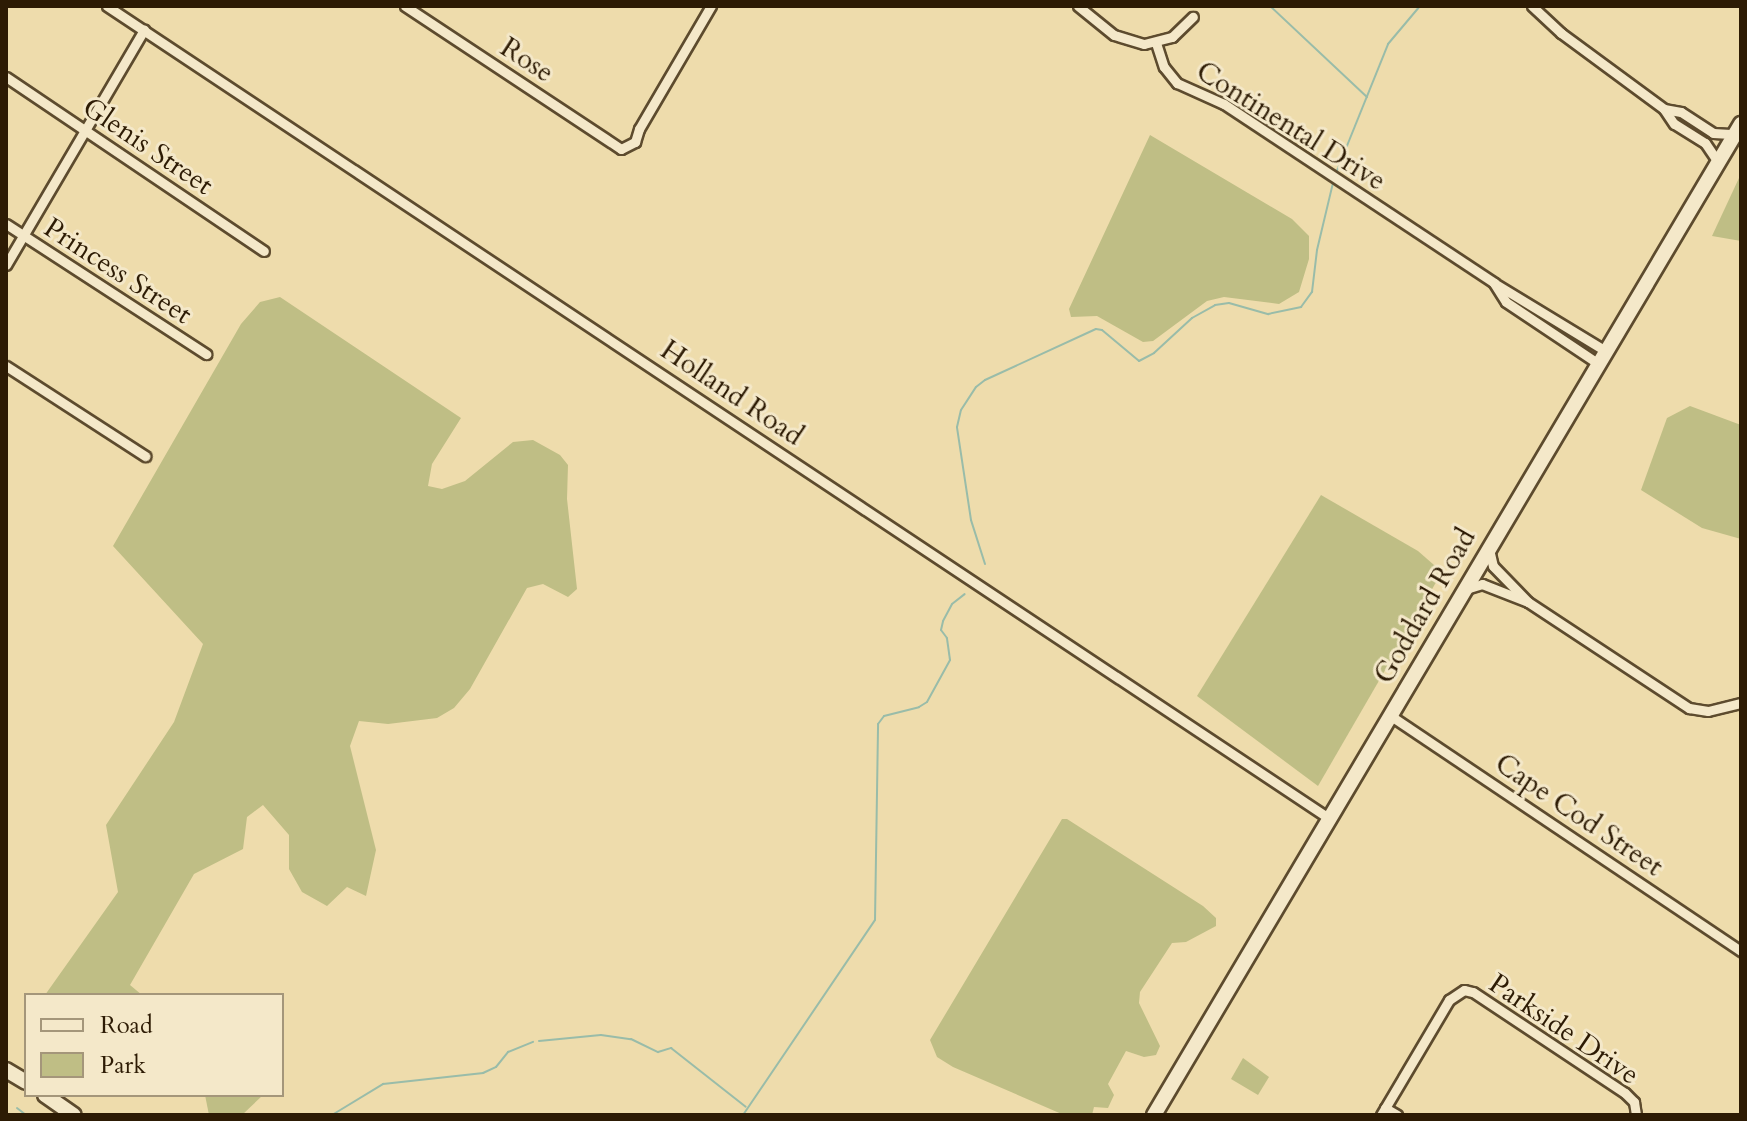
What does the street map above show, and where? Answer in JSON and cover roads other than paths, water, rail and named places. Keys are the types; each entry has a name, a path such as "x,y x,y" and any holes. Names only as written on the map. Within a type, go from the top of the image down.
{"main road":[{"name":"Goddard Road","path":"1154,1115 1739,128"},
{"path":"6,1070 24,1081"},
{"path":"47,1097 66,1113"}],"street":[{"name":"Holland Road","path":"107,6 1330,819"},
{"name":"Rose","path":"405,6 618,148 635,142 639,129 711,6"},
{"path":"1078,6 1121,39 1156,43 1179,32 1193,17"},
{"path":"1532,6 1561,33 1664,109 1674,124 1705,143 1718,162"},
{"path":"6,265 144,30"},
{"name":"Continental Drive","path":"1156,43 1164,67 1177,83 1224,104 1602,358"},
{"name":"Glenis Street","path":"6,77 264,251"},
{"path":"1664,109 1681,112 1713,133 1739,128"},
{"name":"Princess Street","path":"6,224 206,354"},
{"path":"6,366 145,456"},
{"path":"1489,549 1493,566 1528,602"},
{"path":"1465,590 1482,584 1528,602 1689,708 1708,711 1741,703"},
{"name":"Cape Cod Street","path":"1391,716 1741,951"},
{"name":"Parkside Drive","path":"1383,1111 1449,1000 1459,992 1468,990 1625,1093 1634,1102 1636,1115"},
{"path":"1383,1111 1397,1115"}],"waterway":[{"path":"1270,6 1367,97"},
{"path":"1336,173 1388,44 1420,6"},
{"path":"985,564 971,520 957,427 961,410 976,387 1096,329 1102,330 1139,361 1154,353 1192,318 1215,305 1229,303 1268,314 1301,307 1312,292 1317,250 1333,183"},
{"path":"743,1115 875,920 878,724 884,716 927,702 950,660 947,638 941,630 943,621 952,604 965,594"},
{"path":"539,1041 601,1035 631,1039 658,1052 671,1048 746,1107"},
{"path":"332,1115 383,1084 483,1073 496,1067 508,1052 533,1042"},
{"path":"17,1108 26,1115"}]}
